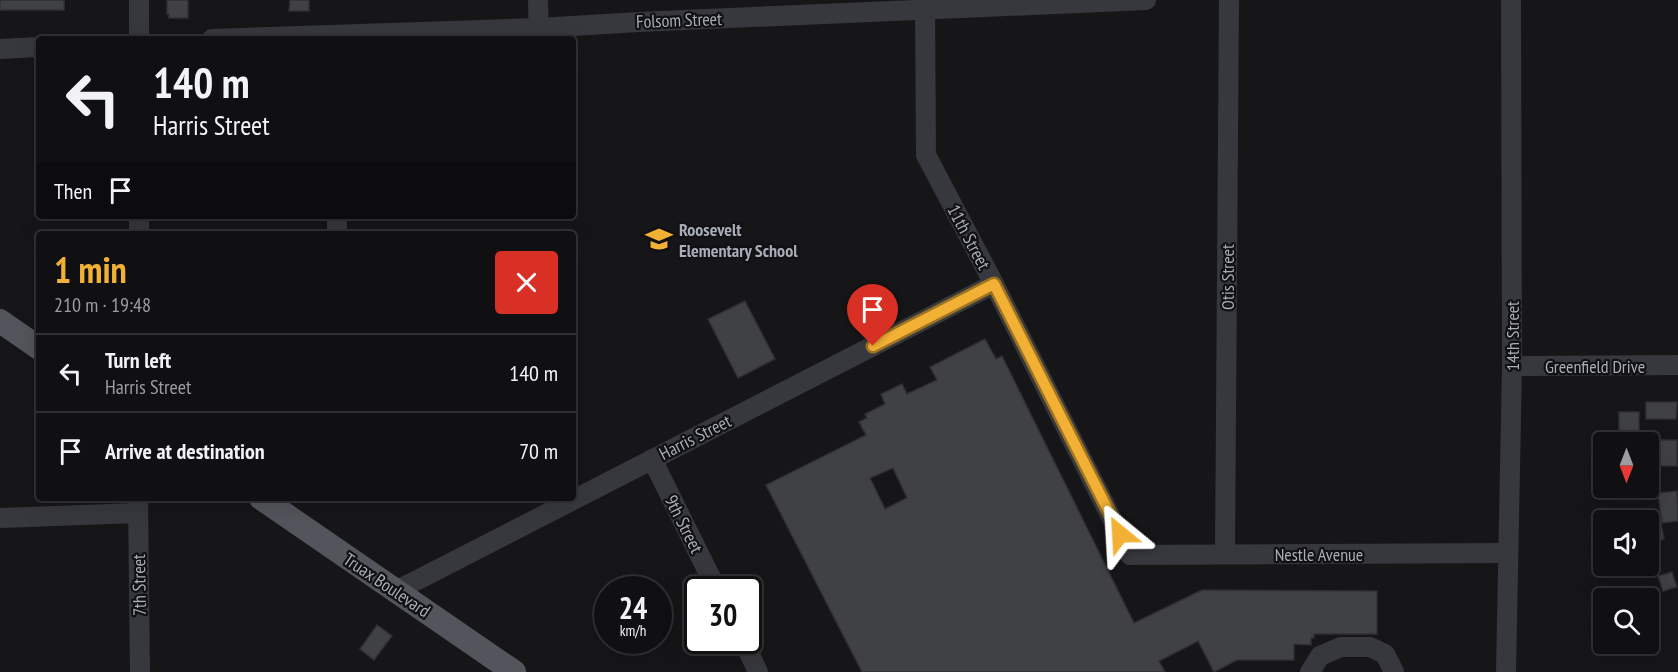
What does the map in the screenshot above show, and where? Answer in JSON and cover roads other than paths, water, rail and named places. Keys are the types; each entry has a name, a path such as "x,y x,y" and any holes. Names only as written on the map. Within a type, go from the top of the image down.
{"main road":[{"path":"0,321 36,346"},
{"name":"Truax Boulevard","path":"265,501 514,672"}],"street":[{"path":"139,0 139,36"},
{"path":"538,0 539,33"},
{"name":"Folsom Street","path":"389,36 539,33 638,22 925,5 1146,0"},
{"name":"Otis Street","path":"1225,554 1229,0"},
{"name":"14th Street","path":"1506,672 1512,366 1511,0"},
{"name":"11th Street","path":"925,5 926,156 994,284 1130,555"},
{"path":"0,49 36,47"},
{"name":"Harris Street","path":"576,498 994,284"},
{"name":"Greenfield Drive","path":"1512,366 1678,365"},
{"name":"9th Street","path":"652,459 710,576"},
{"name":"Harris Street","path":"396,591 571,501"},
{"path":"0,518 138,505"},
{"name":"7th Street","path":"138,505 140,672"},
{"name":"Nestle Avenue","path":"1130,555 1508,553"},
{"path":"1310,672 1320,656 1341,647 1370,647 1384,654 1394,672"},
{"path":"750,654 758,672"}],"place":[{"name":"Roosevelt Elementary School","path":"659,239"}]}
